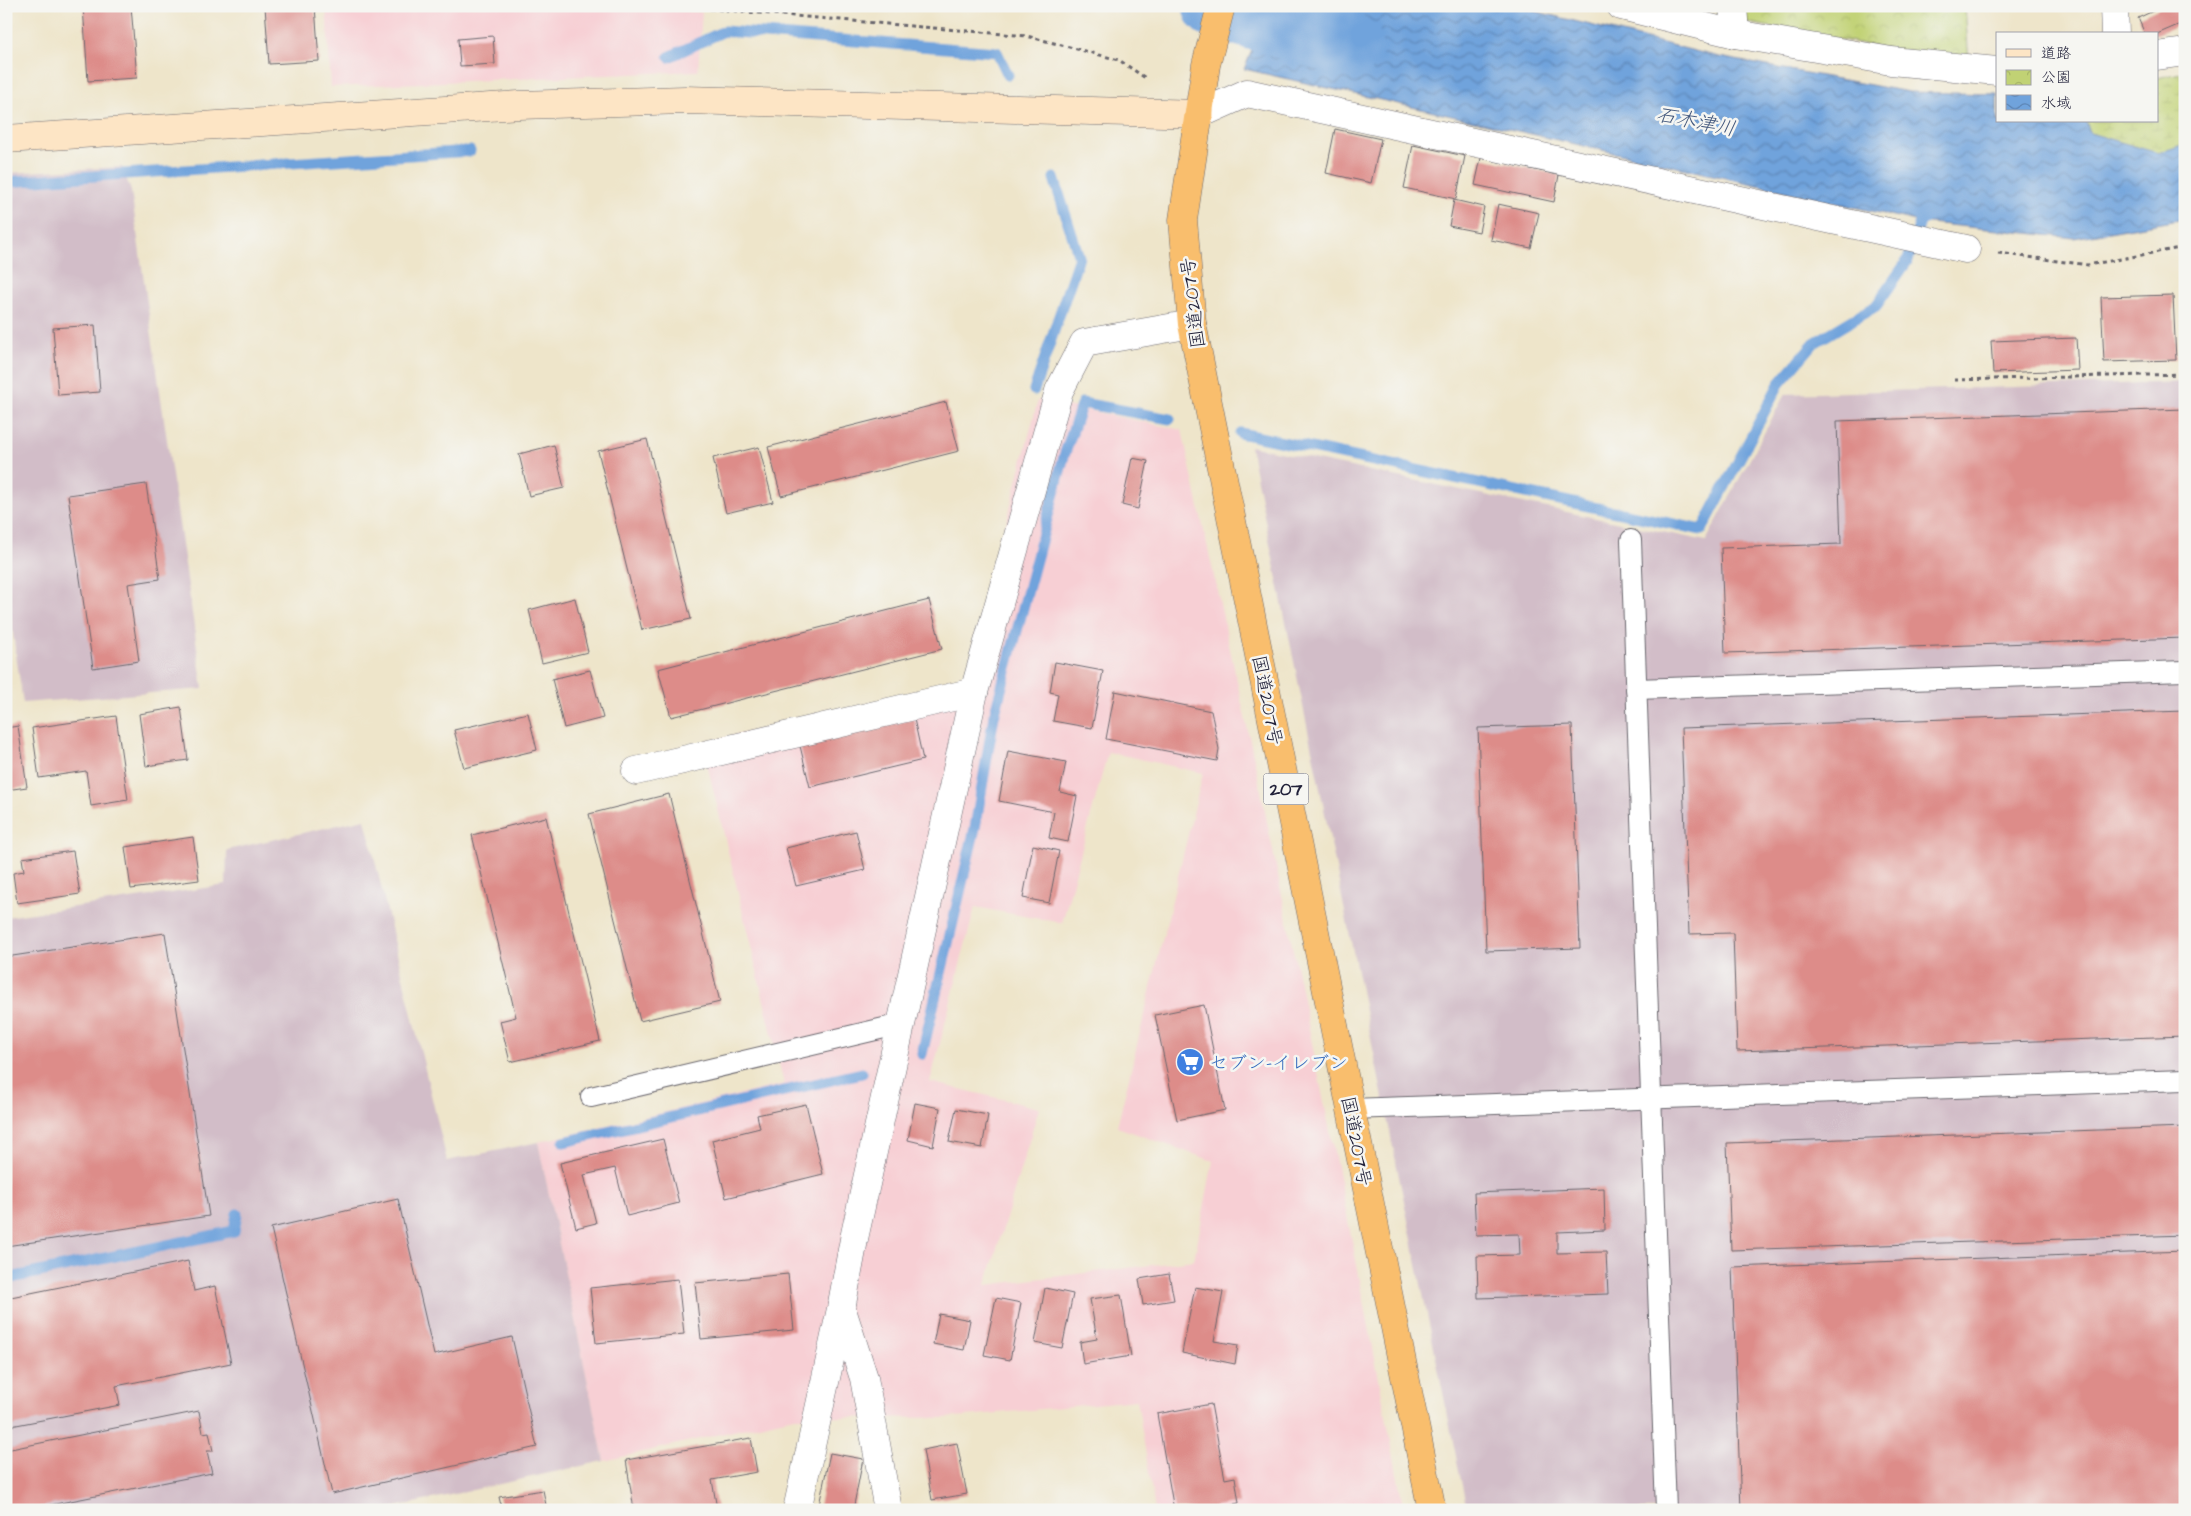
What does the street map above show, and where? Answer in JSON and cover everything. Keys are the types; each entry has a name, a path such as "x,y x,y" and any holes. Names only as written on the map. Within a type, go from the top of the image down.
{"highway":[{"name":"国道207号","path":"1221,6 1206,65 1183,220 1192,324 1432,1510"}],"street":[{"path":"1621,6 1735,34 1890,61 1996,71"},
{"path":"1733,6 1735,34"},
{"path":"2114,6 2115,32"},
{"path":"2158,56 2185,52"},
{"path":"6,139 519,105 685,100 1200,114 1247,93 1966,249"},
{"path":"797,1510 842,1309 855,1234 974,692 1059,390 1084,343 1192,324"},
{"path":"636,771 974,692"},
{"path":"842,1309 864,1378 888,1510"}],"lane":[{"path":"1631,540 1666,1510"},
{"path":"1636,689 2185,671"},
{"path":"591,1097 901,1024"},
{"path":"1350,1109 2185,1080"}],"path":[{"path":"678,6 1028,36 1119,60 1151,82"},
{"path":"1966,249 2088,265 2185,247"},
{"path":"1954,380 2185,374"}],"shaded area":[{"path":"326,6 617,6 702,12 698,71 331,87"},
{"path":"122,167 131,191 203,689 23,703 6,585 6,173"},
{"path":"2185,382 2185,1510 1467,1510 1250,446 1706,541 1785,394"},
{"path":"1038,400 1182,430 1258,777 1360,1280 1404,1510 1155,1510 1137,1400 945,1418 794,1417 604,1461 538,1142 784,1084 702,743 965,684","holes":["1108,752 1203,773 1117,1127 1213,1161 1194,1260 986,1285 1039,1108 930,1082 975,907 1062,923"]},
{"path":"365,819 447,1161 538,1142 604,1461 382,1510 6,1510 6,917 226,885 227,850"}],"green space":[{"path":"1717,6 1965,6 1969,63 1716,17"},
{"path":"2185,72 2185,168 1985,150 1996,99 1996,122 2158,122 2158,78"}],"water":[{"path":"1271,6 1514,6 1719,57 1909,92 1996,94 1996,122 2086,122 2090,133 2158,153 2185,144 2185,219 2074,238 1920,222 1244,69"}],"building":[{"path":"83,6 131,6 137,78 88,81"},
{"path":"265,6 315,6 319,61 269,64"},
{"path":"2164,6 2185,6 2185,22 2158,34 2158,32 2144,32 2138,18"},
{"path":"493,36 495,64 460,66 458,39"},
{"path":"1335,129 1381,139 1371,183 1326,173"},
{"path":"1413,145 1465,156 1456,199 1404,188"},
{"path":"1481,158 1559,175 1554,202 1475,185"},
{"path":"1454,200 1484,207 1479,232 1449,226"},
{"path":"1498,204 1539,213 1531,248 1491,240"},
{"path":"2173,295 2176,360 2104,362 2101,297"},
{"path":"95,325 100,392 58,395 53,328"},
{"path":"2076,338 2078,370 1993,373 1991,341"},
{"path":"946,402 959,451 781,496 768,447"},
{"path":"2185,409 2185,638 1725,653 1721,548 1841,544 1837,421"},
{"path":"647,439 691,619 642,630 598,451"},
{"path":"554,445 564,488 529,496 519,454"},
{"path":"759,447 773,502 726,513 713,458"},
{"path":"1132,458 1148,461 1138,509 1122,505"},
{"path":"146,484 160,579 128,584 139,661 93,668 68,495"},
{"path":"575,598 588,652 542,663 529,610"},
{"path":"929,600 942,649 671,717 658,669"},
{"path":"1055,662 1103,671 1092,728 1053,721 1058,694 1050,692"},
{"path":"590,670 603,718 564,728 552,679"},
{"path":"1115,691 1211,711 1219,749 1217,761 1106,739"},
{"path":"181,707 188,760 146,766 139,714"},
{"path":"2185,711 2185,1036 1737,1051 1733,933 1689,934 1681,728"},
{"path":"528,713 537,750 464,768 454,730"},
{"path":"116,716 128,800 91,806 86,771 39,778 32,728"},
{"path":"914,719 923,760 810,787 800,746"},
{"path":"1572,725 1580,948 1486,951 1478,728"},
{"path":"18,726 27,787 6,790 6,728"},
{"path":"1008,751 1066,762 1060,792 1077,796 1068,842 1049,838 1054,812 999,801"},
{"path":"669,794 720,1002 640,1021 589,814"},
{"path":"546,817 600,1041 510,1062 500,1021 516,1017 472,835"},
{"path":"856,831 865,870 796,886 786,848"},
{"path":"193,837 199,880 131,889 125,847"},
{"path":"1033,845 1059,851 1049,903 1023,898"},
{"path":"73,851 80,894 17,903 13,873 24,871 22,858"},
{"path":"165,933 209,1216 6,1246 6,957"},
{"name":"セブン-イレブン","path":"1204,1005 1225,1110 1177,1120 1155,1015"},
{"path":"915,1103 940,1108 933,1146 908,1140"},
{"path":"806,1104 823,1174 726,1198 712,1140 760,1128 757,1115"},
{"path":"956,1109 988,1115 982,1148 949,1142"},
{"path":"2185,1127 2185,1235 1731,1250 1727,1143"},
{"path":"663,1139 679,1203 627,1216 615,1168 584,1175 596,1223 576,1228 560,1163"},
{"path":"1604,1188 1605,1230 1557,1232 1557,1253 1606,1252 1608,1294 1478,1298 1477,1256 1520,1255 1519,1234 1476,1235 1474,1193"},
{"path":"398,1199 434,1355 512,1337 537,1447 332,1494 271,1228"},
{"path":"2185,1251 2185,1510 1741,1510 1732,1267"},
{"path":"188,1261 194,1291 215,1286 231,1363 116,1386 120,1405 6,1427 6,1298"},
{"path":"788,1274 794,1330 701,1339 695,1283"},
{"path":"1169,1274 1174,1300 1143,1305 1139,1279"},
{"path":"678,1279 684,1334 596,1343 590,1288"},
{"path":"1195,1287 1223,1292 1214,1341 1238,1345 1235,1364 1182,1353"},
{"path":"1045,1288 1073,1294 1062,1348 1035,1343"},
{"path":"1121,1295 1131,1356 1083,1364 1080,1342 1097,1339 1090,1299"},
{"path":"996,1298 1021,1303 1010,1360 984,1355"},
{"path":"939,1314 970,1320 964,1350 933,1344"},
{"path":"1211,1404 1225,1479 1235,1477 1239,1503 1200,1510 1174,1510 1157,1414"},
{"path":"199,1411 203,1433 209,1432 213,1451 207,1451 212,1473 25,1510 6,1510 6,1450"},
{"path":"751,1438 757,1472 712,1480 717,1509 634,1510 626,1460"},
{"path":"957,1443 967,1494 932,1500 923,1450"},
{"path":"830,1453 863,1459 853,1510 818,1510"},
{"path":"543,1490 547,1510 502,1510 499,1497"}],"waterway":[{"name":"石木津川","path":"1215,6 1351,46"},
{"path":"669,57 724,31 997,52 1008,75"},
{"path":"6,182 470,151"},
{"path":"1034,390 1079,257 1054,178"},
{"path":"1240,433 1702,530 1779,384 1814,343 1876,306 1908,260 1920,222 1932,214"},
{"path":"922,1054 975,828 994,716 1064,456 1082,403 1170,419"},
{"path":"564,1142 862,1073"},
{"path":"6,1279 234,1231 237,1214"}],"place":[{"name":"セブン-イレブン","path":"1190,1062"}]}
